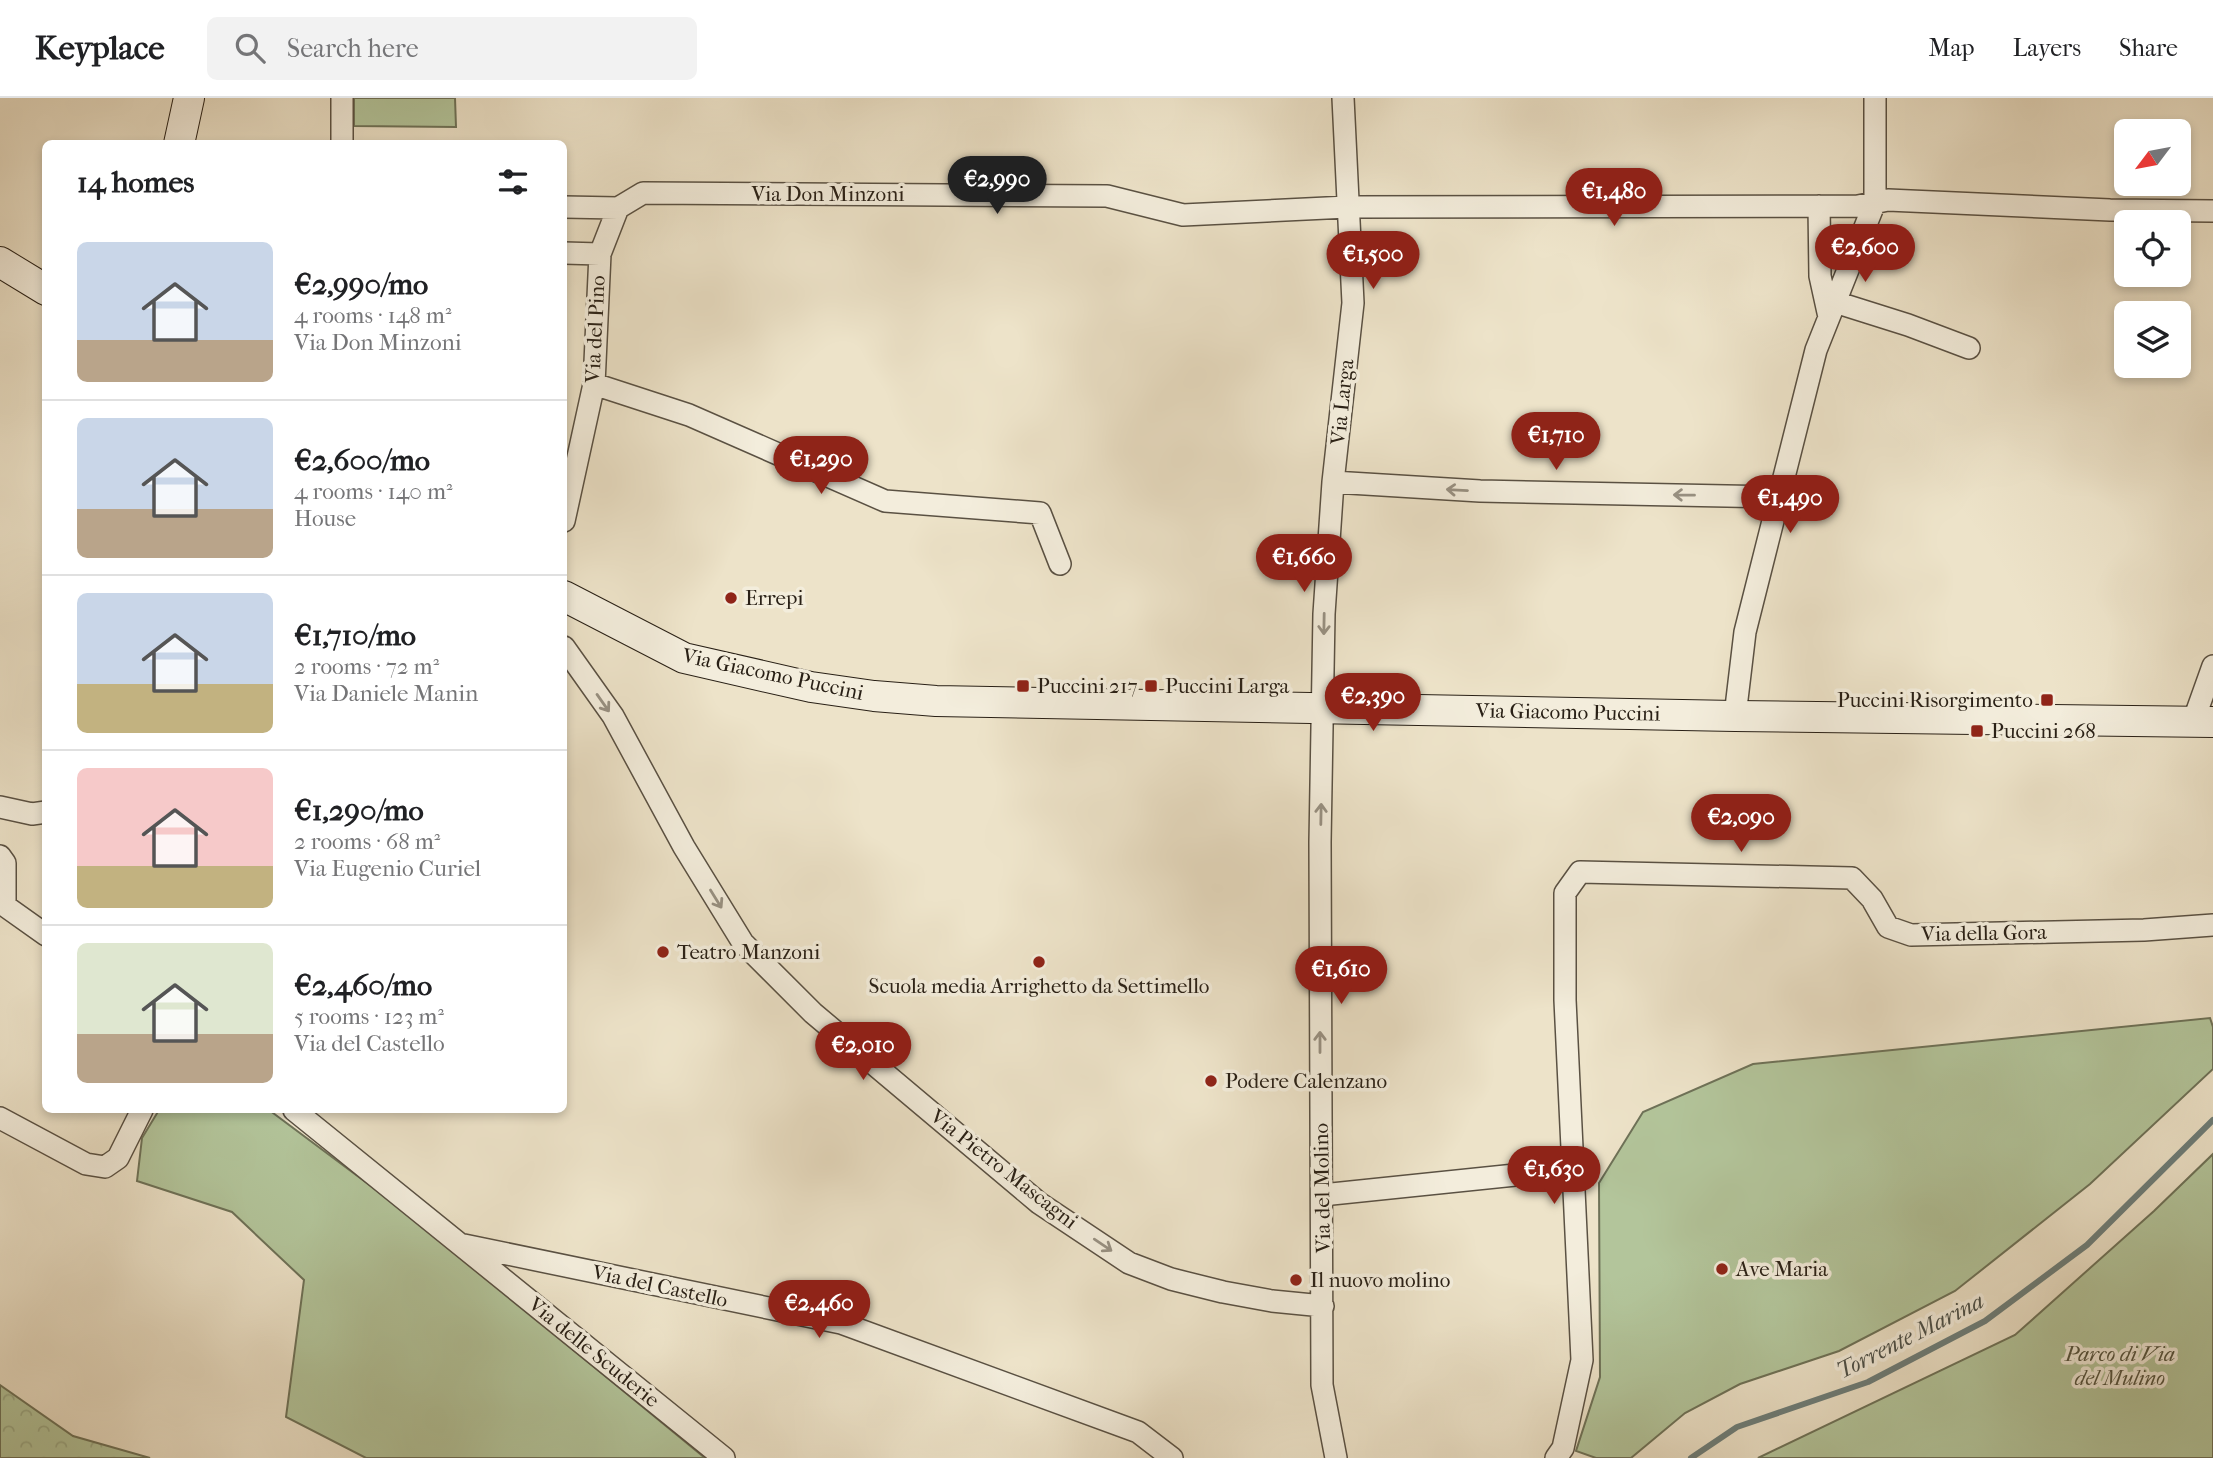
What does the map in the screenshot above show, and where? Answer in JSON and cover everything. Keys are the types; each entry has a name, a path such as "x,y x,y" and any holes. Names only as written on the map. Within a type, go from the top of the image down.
{"street":[{"path":"179,140 189,98"},
{"path":"342,98 342,140"},
{"name":"Via Larga","path":"1323,706 1324,614 1333,482 1353,303 1343,98"},
{"path":"1735,716 1745,632 1815,350 1875,202 1875,98"},
{"name":"Via Don Minzoni","path":"618,208 643,192 1107,195 1183,215 1347,207 1858,206 1888,200 2110,210 2213,211"},
{"path":"1819,206 1820,276 1832,309"},
{"path":"567,207 618,208"},
{"name":"Via del Pino","path":"567,507 594,384 600,254 618,208"},
{"path":"567,253 600,254"},
{"path":"0,262 42,288"},
{"path":"1832,309 1908,325 1969,348"},
{"path":"594,384 689,415 885,501 1040,513 1060,564"},
{"path":"1333,482 1480,491 1777,497"},
{"name":"Via Giacomo Puccini","path":"567,598 684,658 811,687 936,701 2203,722"},
{"name":"Via Pietro Mascagni","path":"567,651 612,716 684,847 743,943 813,1013 1039,1203 1129,1263 1171,1279 1223,1292 1272,1301 1323,1306"},
{"path":"2203,722 2213,666"},
{"name":"Via del Molino","path":"1323,706 1320,842 1322,1385 1336,1458"},
{"path":"0,807 8,811 42,813"},
{"path":"0,856 5,863 3,904 42,932"},
{"name":"Via della Gora","path":"1573,1169 1565,1000 1565,893 1580,872 1852,878 1872,899 1888,927 1911,935 2144,930 2213,925"},
{"path":"0,1118 86,1164 105,1167 118,1158 140,1113"},
{"name":"Via del Castello","path":"298,1113 464,1245 841,1323 1138,1432 1172,1458"},
{"path":"1322,1195 1573,1169 1582,1360 1563,1448 1556,1458"},
{"name":"Via delle Scuderie","path":"464,1245 724,1458"}],"green space":[{"path":"354,98 455,98 456,127 354,126"},
{"path":"2210,1018 2213,1027 2213,1069 2090,1184 1955,1291 1839,1351 1740,1384 1685,1413 1631,1458 1596,1458 1576,1451 1600,1377 1599,1183 1643,1112 1753,1064"},
{"path":"157,1113 273,1113 403,1210 705,1458 366,1458 286,1417 304,1280 232,1212 137,1181 142,1138"},
{"name":"Parco di Via del Mulino","path":"2213,1154 2213,1458 1758,1458 2015,1335 2154,1211"},
{"path":"0,1385 73,1436 150,1458 0,1458"}],"waterway":[{"name":"Torrente Marina","path":"1691,1458 1737,1427 1868,1382 1985,1321 2087,1245 2213,1120"}],"place":[{"name":"Errepi","path":"731,598"},
{"name":"Puccini 217","path":"1023,686"},
{"name":"Puccini Larga","path":"1151,686"},
{"name":"Puccini Risorgimento","path":"2047,700"},
{"name":"Puccini 268","path":"1977,731"},
{"name":"Teatro Manzoni","path":"663,952"},
{"name":"Scuola media Arrighetto da Settimello","path":"1039,962"},
{"name":"Podere Calenzano","path":"1211,1081"},
{"name":"Ave Maria","path":"1722,1269"},
{"name":"Il nuovo molino","path":"1296,1280"}]}
